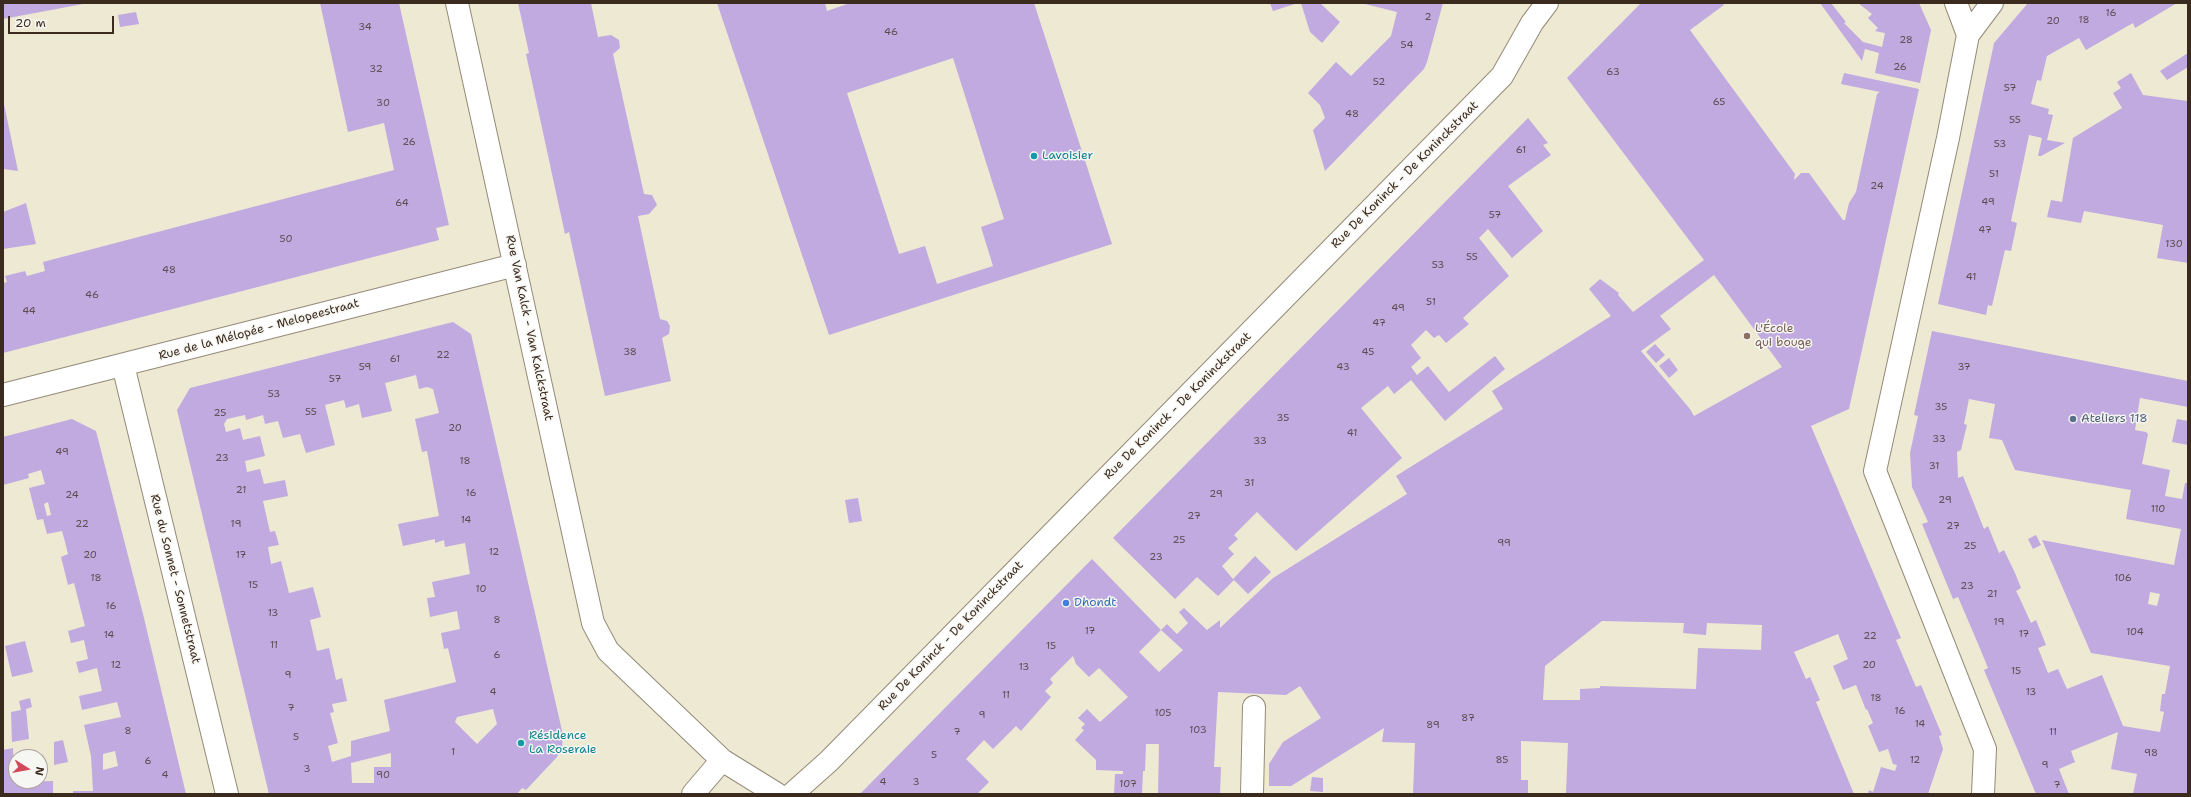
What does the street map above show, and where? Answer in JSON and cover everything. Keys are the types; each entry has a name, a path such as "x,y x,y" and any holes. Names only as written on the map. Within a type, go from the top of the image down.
{"street":[{"name":"Rue Van Kalck - Van Kalckstraat","path":"457,3 593,623 608,651 722,760 777,794"},
{"name":"Rue De Koninck - De Koninckstraat","path":"792,794 829,761 1502,76 1532,23 1547,3"},
{"path":"1956,3 1968,35"},
{"path":"1983,794 1985,749 1875,471 1948,138 1968,35 1992,3"},
{"name":"Rue de la Mélopée - Melopeestraat","path":"3,395 515,265"},
{"name":"Rue du Sonnet - Sonnetstraat","path":"123,365 227,794"},
{"path":"1252,794 1254,707"},
{"path":"693,794 722,760"}],"building":[{"path":"3,3 83,3 83,4 3,19"},
{"path":"320,3 399,3 449,225 436,228 439,240 3,353 3,283 7,282 5,276 25,271 27,276 45,271 43,262 394,170 384,123 348,132"},
{"path":"518,3 591,3 598,37 611,35 619,40 620,48 613,54 644,194 652,195 657,205 649,214 638,216 660,319 667,321 670,326 669,334 662,338 671,381 605,396 569,232 565,234 526,54 529,53"},
{"name":"Lavoisier","path":"717,3 825,3 827,11 850,3 1034,3 1112,244 829,335","holes":["953,58 1004,219 981,227 993,266 937,284 925,246 899,254 847,93"]},
{"path":"1270,3 1298,3 1273,11"},
{"path":"1301,3 1320,3 1340,22 1322,43 1310,32"},
{"path":"1361,3 1443,3 1424,69 1325,171 1313,130 1325,118 1320,105 1308,93 1336,62 1351,76 1391,36 1397,12"},
{"path":"1641,3 1722,3 1724,5 1690,30 1795,174 1794,180 1801,173 1809,173 1843,220 1845,220 1849,203 1856,192 1877,94 1880,92 1841,84 1844,73 1919,89 1849,409 1811,426 1901,638 1896,640 1916,687 1921,685 1942,735 1939,736 1943,749 1928,794 1868,794 1869,790 1873,792 1881,767 1895,771 1897,765 1893,764 1888,749 1879,752 1868,726 1873,723 1856,685 1843,690 1833,666 1848,659 1838,634 1794,652 1806,679 1810,677 1820,700 1816,702 1854,794 1566,794 1568,743 1521,741 1521,780 1528,780 1528,794 1413,794 1415,743 1382,742 1384,728 1291,786 1269,786 1269,764 1283,742 1321,718 1300,686 1286,695 1218,692 1214,767 1221,767 1220,794 1158,794 1159,744 1146,744 1142,794 1114,794 1115,774 1123,774 1123,771 1096,770 1096,760 1075,740 1084,730 1081,728 1085,724 1078,718 1087,709 1100,722 1128,697 1099,668 1089,677 1076,664 1073,656 1050,679 1053,683 1045,691 1051,697 1021,731 1016,726 993,749 984,740 966,759 989,782 977,794 860,794 1092,559 1161,630 1167,624 1177,634 1188,623 1179,612 1184,608 1207,630 1220,620 1220,628 1273,578 1407,494 1396,476 1503,409 1492,391 1611,316 1589,289 1600,279 1619,293 1618,295 1633,312 1704,260 1567,78","holes":["1714,275 1782,367 1694,416 1690,409 1641,351 1671,329 1660,316","1602,621 1684,623 1683,633 1706,635 1707,623 1762,625 1761,650 1698,648 1696,689 1600,686 1600,688 1580,689 1580,700 1543,700 1545,666","1161,630 1183,650 1159,672 1139,652"]},
{"path":"1820,3 1831,3 1846,22 1844,23 1863,42 1882,47 1885,33 1875,31 1878,28 1868,18 1872,14 1858,3 1919,3 1931,30 1920,83 1875,73 1879,53 1865,49 1862,61"},
{"path":"2028,3 2177,3 2135,28 2133,23 2086,50 2079,38 2047,56 2041,81 2037,80 2031,104 2049,109 2048,114 2053,115 2047,140 2065,143 2041,156 2038,156 2042,138 2029,135 2011,221 2017,223 2011,251 2005,250 1992,306 1988,305 1986,315 1938,304 1994,43"},
{"path":"136,12 139,24 120,27 118,15"},
{"path":"2188,53 2188,67 2167,80 2160,71"},
{"path":"2131,73 2143,95 2188,101 2188,263 2157,258 2163,225 2084,211 2081,223 2047,217 2051,200 2062,202 2073,138 2122,108 2113,93 2121,88 2117,82"},
{"path":"4,104 18,171 3,169"},
{"path":"1528,118 1548,143 1543,145 1551,155 1508,186 1543,231 1512,258 1488,229 1479,238 1509,276 1463,318 1469,324 1446,343 1439,335 1434,338 1426,330 1411,345 1421,358 1411,367 1417,375 1428,366 1449,392 1495,356 1505,369 1445,421 1411,380 1394,394 1388,386 1361,408 1402,458 1296,551 1257,512 1234,535 1238,539 1228,548 1234,554 1222,566 1233,579 1255,556 1271,572 1248,594 1234,580 1218,596 1197,577 1175,599 1113,538"},
{"path":"26,203 36,244 3,249 3,212"},
{"path":"453,322 471,334 563,735 562,748 557,757 526,790 522,788 517,794 269,794 177,410 190,388","holes":["416,375 419,389 427,387 433,389 439,413 415,419 422,452 427,451 439,516 398,524 403,546 435,539 435,543 444,540 445,547 465,543 470,574 432,582 435,597 427,598 430,617 457,611 460,629 441,633 444,649 448,648 456,682 384,700 390,731 351,741 351,756 332,762 328,746 338,743 330,713 334,712 332,704 347,701 342,678 336,680 329,648 317,651 310,620 321,617 313,587 289,593 281,561 271,564 268,547 279,545 275,531 270,532 263,501 288,496 285,480 264,484 260,469 247,472 245,461 265,456 260,436 243,440 240,428 226,432 224,424 227,419 245,415 246,420 263,415 265,424 278,421 283,438 300,434 306,453 335,445 325,405 344,400 346,408 359,404 362,418 392,411 385,383","493,709 497,724 477,744 455,722 457,717","391,753 391,767 374,767 374,783 352,783 351,763"]},
{"path":"1932,331 2188,381 2188,407 2140,398 2135,430 2146,432 2148,434 2142,464 2170,470 2165,496 2182,499 2185,483 2188,483 2188,794 2133,794 2137,774 2111,769 2118,732 2071,751 2075,762 2059,769 2069,794 2036,794 1984,670 1988,668 1979,646 1958,597 1953,599 1922,524 1928,522 1912,487 1910,453 1918,416 1914,415","holes":["1969,399 1995,404 1989,438 2002,440 2015,470 2131,490 2126,519 2181,529 2174,565 2042,540 2091,653 2170,666 2165,694 2162,694 2160,711 2164,712 2160,732 2123,726 2102,675 2067,689 2058,669 2048,673 2038,648 2046,645 2036,620 2031,623 2016,591 2021,588 2015,573 2004,550 1999,553 1988,526 1984,529 1963,476 1958,478 1957,452 1961,450 1967,425 1964,424","2150,592 2160,594 2157,606 2148,604"]},
{"path":"1655,344 1665,355 1656,363 1646,352"},
{"path":"1669,358 1678,370 1669,378 1659,366"},
{"path":"72,419 96,431 143,614 186,794 73,794 73,791 93,791 91,756 84,725 121,717 117,702 82,710 79,696 102,691 97,668 79,673 76,662 88,659 84,640 71,643 68,631 85,626 74,583 68,585 61,557 68,554 62,531 47,534 43,519 37,520 29,488 45,484 41,470 28,474 29,478 3,485 3,437","holes":["48,502 51,515 47,516 44,504","115,751 118,766 103,770 103,754"]},
{"path":"2177,419 2188,421 2188,445 2172,442"},
{"path":"858,498 862,521 849,523 845,500"},
{"path":"2036,535 2041,545 2033,549 2028,539"},
{"path":"25,641 33,672 12,677 5,646"},
{"path":"30,698 32,707 26,709 29,739 12,742 11,712 21,710 19,701"},
{"path":"63,740 68,762 54,765 54,742"},
{"path":"8,749 8,789 48,789 48,781 53,781 53,794 3,794 3,750"},
{"path":"1312,777 1323,778 1323,792 1310,791"}],"place":[{"name":"Lavoisier","path":"1034,156"},
{"name":"L'École qui bouge","path":"1747,336"},
{"name":"Ateliers 118","path":"2073,419"},
{"name":"Dhondt","path":"1066,603"},
{"name":"Résidence La Roseraie","path":"521,743"}]}
